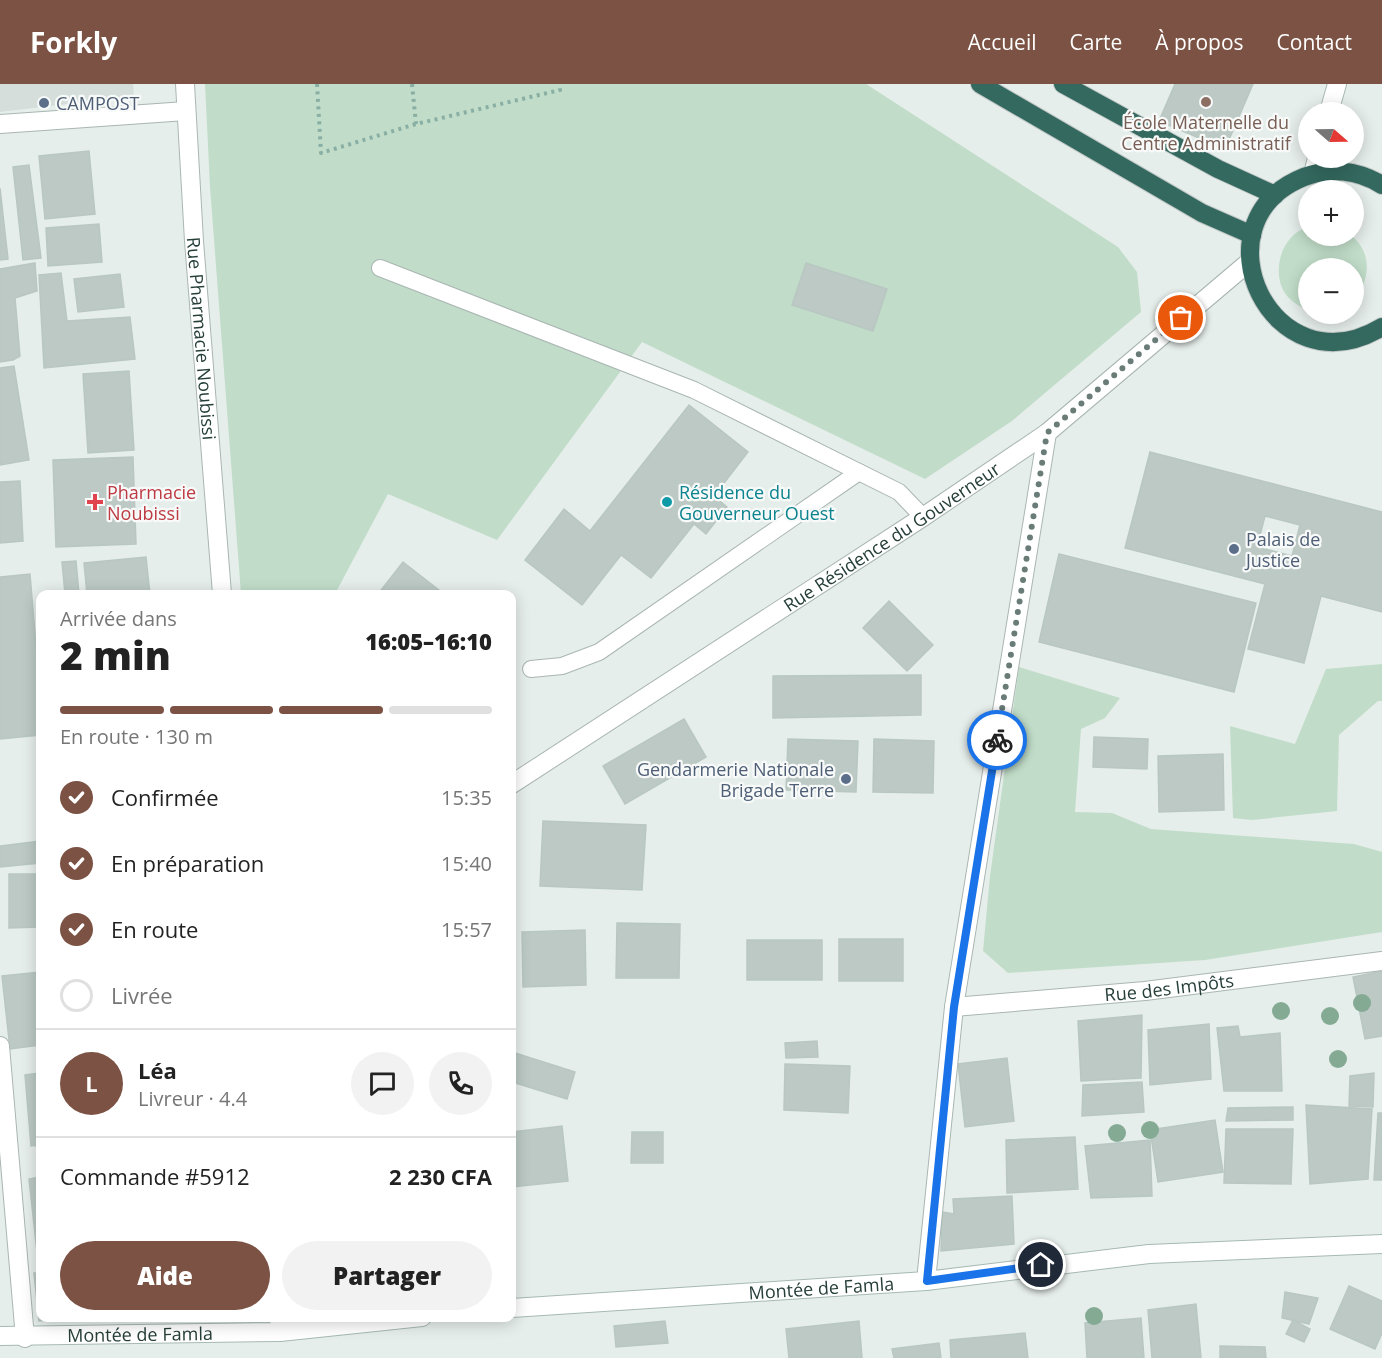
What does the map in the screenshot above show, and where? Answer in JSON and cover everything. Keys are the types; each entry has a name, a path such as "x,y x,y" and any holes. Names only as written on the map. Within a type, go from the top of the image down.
{"highway":[{"path":"980,84 1202,213 1252,235"},
{"path":"1063,84 1218,169 1275,195"},
{"path":"1312,168 1275,195 1257,220 1252,235 1249,262 1255,288 1268,312 1289,330 1314,340 1341,343 1367,336 1382,327"},
{"path":"1322,168 1353,173 1382,185"}],"street":[{"name":"Rue Pharmacie Noubissi","path":"185,84 222,590"},
{"path":"1332,102 1337,84"},
{"path":"0,124 186,111"},
{"name":"Rue Résidence du Gouverneur","path":"516,781 923,517 1047,433 1249,262"},
{"path":"927,1281 954,1007 1047,433"},
{"name":"Rue des Impôts","path":"954,1007 1145,991 1382,961"},
{"path":"0,1046 25,1338"},
{"name":"Montée de Famla","path":"516,1308 927,1281 1041,1265 1149,1254 1382,1244"},
{"name":"Montée de Famla","path":"0,1336 25,1338 320,1322"}],"lane":[{"path":"380,268 694,390 899,492 923,517"},
{"path":"531,669 562,666 598,652 859,472"}],"path":[{"path":"317,84 321,153 416,124 560,90 560,84"},
{"path":"412,84 416,124"}],"shaded area":[{"name":"CAMPOST","path":"0,84 133,84 134,96 0,112"}],"green space":[{"path":"205,84 866,84 1118,247 1137,272 1141,312 1012,421 925,479 642,342 497,540 388,494 337,590 241,590 210,187"},
{"path":"1298,232 1298,246 1361,246 1364,252 1367,269 1364,283 1364,258 1298,258 1298,305 1285,294 1279,271 1282,252"},
{"path":"1382,664 1382,701 1378,701 1339,735 1337,811 1252,820 1233,818 1230,726 1295,744 1326,669"},
{"path":"1019,667 1120,698 1105,718 1081,729 1075,812 1112,813 1151,829 1354,844 1382,852 1382,932 1205,960 1008,973 983,951 990,876"}],"building":[{"name":"École Maternelle du Centre Administratif","path":"1175,84 1253,84 1225,149 1159,121"},
{"path":"89,151 95,214 45,219 39,156"},
{"path":"29,165 41,258 23,260 13,167"},
{"path":"0,188 8,259 0,260"},
{"path":"99,224 102,262 48,266 46,228"},
{"path":"35,263 37,291 15,298 20,356 13,360 0,362 0,269"},
{"path":"806,263 887,289 873,331 792,305"},
{"path":"61,273 67,321 130,317 135,359 44,368 39,275"},
{"path":"120,274 124,307 78,312 74,279"},
{"path":"14,366 29,460 0,465 0,368"},
{"path":"129,371 134,450 88,453 83,374"},
{"name":"Résidence du Gouverneur Ouest","path":"689,405 748,452 714,496 727,507 706,534 694,524 651,578 621,555 582,605 525,560 564,509 590,531"},
{"path":"1150,452 1382,512 1382,612 1321,596 1304,663 1248,649 1265,584 1125,548","holes":["1265,516 1300,525 1292,556 1257,547"]},
{"name":"Pharmacie Noubissi","path":"133,457 136,544 56,547 53,460"},
{"path":"20,481 23,541 0,543 0,482"},
{"path":"1059,554 1256,603 1234,692 1039,642"},
{"path":"146,557 150,590 87,590 84,563"},
{"path":"76,561 79,590 65,590 62,562"},
{"path":"403,562 439,590 381,590"},
{"path":"30,574 36,646 36,735 0,739 0,577"},
{"path":"889,601 933,645 907,671 863,628"},
{"path":"921,675 921,715 773,718 773,676"},
{"path":"684,719 706,757 625,804 603,766"},
{"path":"1094,737 1148,739 1147,769 1093,767"},
{"path":"788,739 858,741 856,792 786,790"},
{"path":"874,739 934,741 933,793 873,792"},
{"path":"1223,754 1224,810 1159,812 1158,756"},
{"path":"543,821 646,825 642,890 540,886"},
{"path":"36,842 36,863 0,867 0,846"},
{"path":"9,874 36,874 36,927 9,928"},
{"path":"617,923 680,924 679,978 616,978"},
{"path":"585,930 586,985 523,987 522,932"},
{"path":"839,939 903,939 903,981 839,981"},
{"path":"747,940 822,940 822,980 747,980"},
{"path":"1382,971 1382,1036 1365,1039 1353,977"},
{"path":"36,972 36,1046 10,1049 2,976"},
{"path":"1142,1015 1141,1078 1081,1081 1078,1021"},
{"path":"1209,1024 1211,1079 1150,1085 1148,1030"},
{"path":"1238,1026 1240,1037 1280,1033 1282,1091 1224,1091 1217,1028"},
{"path":"817,1041 818,1057 786,1058 785,1043"},
{"path":"516,1053 575,1072 567,1099 516,1083"},
{"path":"1007,1058 1014,1121 965,1127 958,1064"},
{"path":"785,1064 850,1066 848,1113 784,1110"},
{"path":"1374,1073 1373,1107 1349,1106 1350,1076"},
{"path":"36,1074 36,1145 31,1146 25,1075"},
{"path":"1142,1082 1144,1112 1082,1116 1083,1085"},
{"path":"1306,1105 1372,1109 1368,1179 1310,1184"},
{"path":"1293,1107 1293,1120 1226,1121 1228,1108"},
{"path":"1378,1113 1382,1113 1382,1180 1374,1180"},
{"path":"1215,1120 1223,1172 1158,1182 1150,1130"},
{"path":"562,1126 568,1181 516,1187 516,1132"},
{"path":"1226,1129 1293,1129 1291,1184 1224,1183"},
{"path":"632,1132 663,1132 663,1163 631,1163"},
{"path":"1075,1137 1078,1189 1007,1193 1006,1140"},
{"path":"1150,1140 1152,1196 1091,1198 1085,1146"},
{"path":"36,1178 36,1243 29,1179"},
{"path":"1012,1196 1014,1244 941,1251 942,1212 954,1214 953,1199"},
{"path":"1349,1286 1382,1301 1382,1333 1375,1349 1330,1329"},
{"path":"1285,1292 1318,1298 1309,1324 1282,1318"},
{"path":"1196,1304 1201,1358 1152,1358 1148,1310"},
{"path":"1141,1318 1144,1358 1087,1358 1085,1323"},
{"path":"1293,1320 1310,1329 1304,1342 1286,1334"},
{"path":"665,1321 668,1343 616,1347 614,1326"},
{"path":"859,1321 862,1358 789,1358 786,1329"},
{"path":"1025,1333 1028,1358 951,1358 950,1340"},
{"path":"939,1343 941,1358 894,1358 892,1349"},
{"path":"1220,1346 1265,1347 1266,1358 1220,1358"}],"way so far":[{"path":"997,740 1047,433 1181,318"}],"place":[{"name":"École Maternelle du Centre Administratif","path":"1206,102"},
{"name":"CAMPOST","path":"44,103"},
{"name":"Pharmacie Noubissi","path":"95,502"},
{"name":"Résidence du Gouverneur Ouest","path":"667,502"},
{"name":"Palais de Justice","path":"1234,549"},
{"name":"Gendarmerie Nationale Brigade Terre","path":"846,779"}],"route":[{"path":"997,740 954,1007 927,1281 1041,1265"}]}
